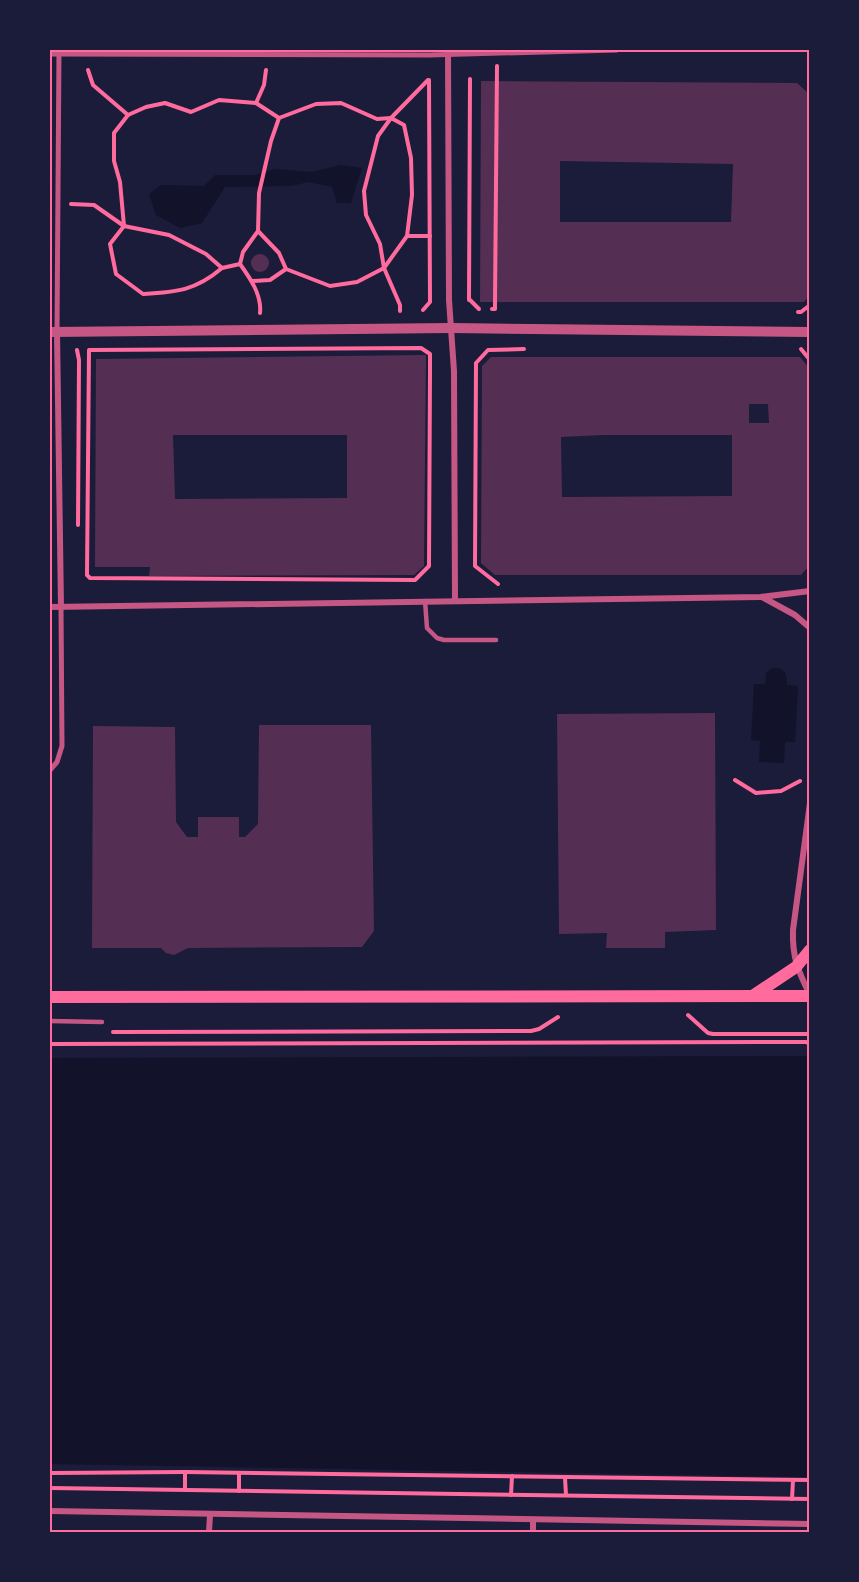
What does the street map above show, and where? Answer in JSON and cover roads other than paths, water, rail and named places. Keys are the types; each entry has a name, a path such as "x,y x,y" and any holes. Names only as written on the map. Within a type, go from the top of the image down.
{"main road":[{"path":"753,995 796,967 810,950"},
{"path":"50,997 810,995"}],"street":[{"path":"50,54 59,52 269,54 617,50"},
{"path":"50,770 57,762 62,746 61,607 53,332 58,203 59,52"},
{"path":"448,52 449,290 454,371 455,601"},
{"path":"53,332 451,328 810,332"},
{"path":"50,607 761,597 810,591"},
{"path":"761,597 795,615 810,628"},
{"path":"810,803 792,947 796,967 810,995"},
{"path":"50,1511 810,1524"},
{"path":"209,1533 210,1515"},
{"path":"533,1520 533,1533"}],"lane":[{"path":"425,601 427,628 437,638 496,640"},
{"path":"50,1021 102,1022"}]}
